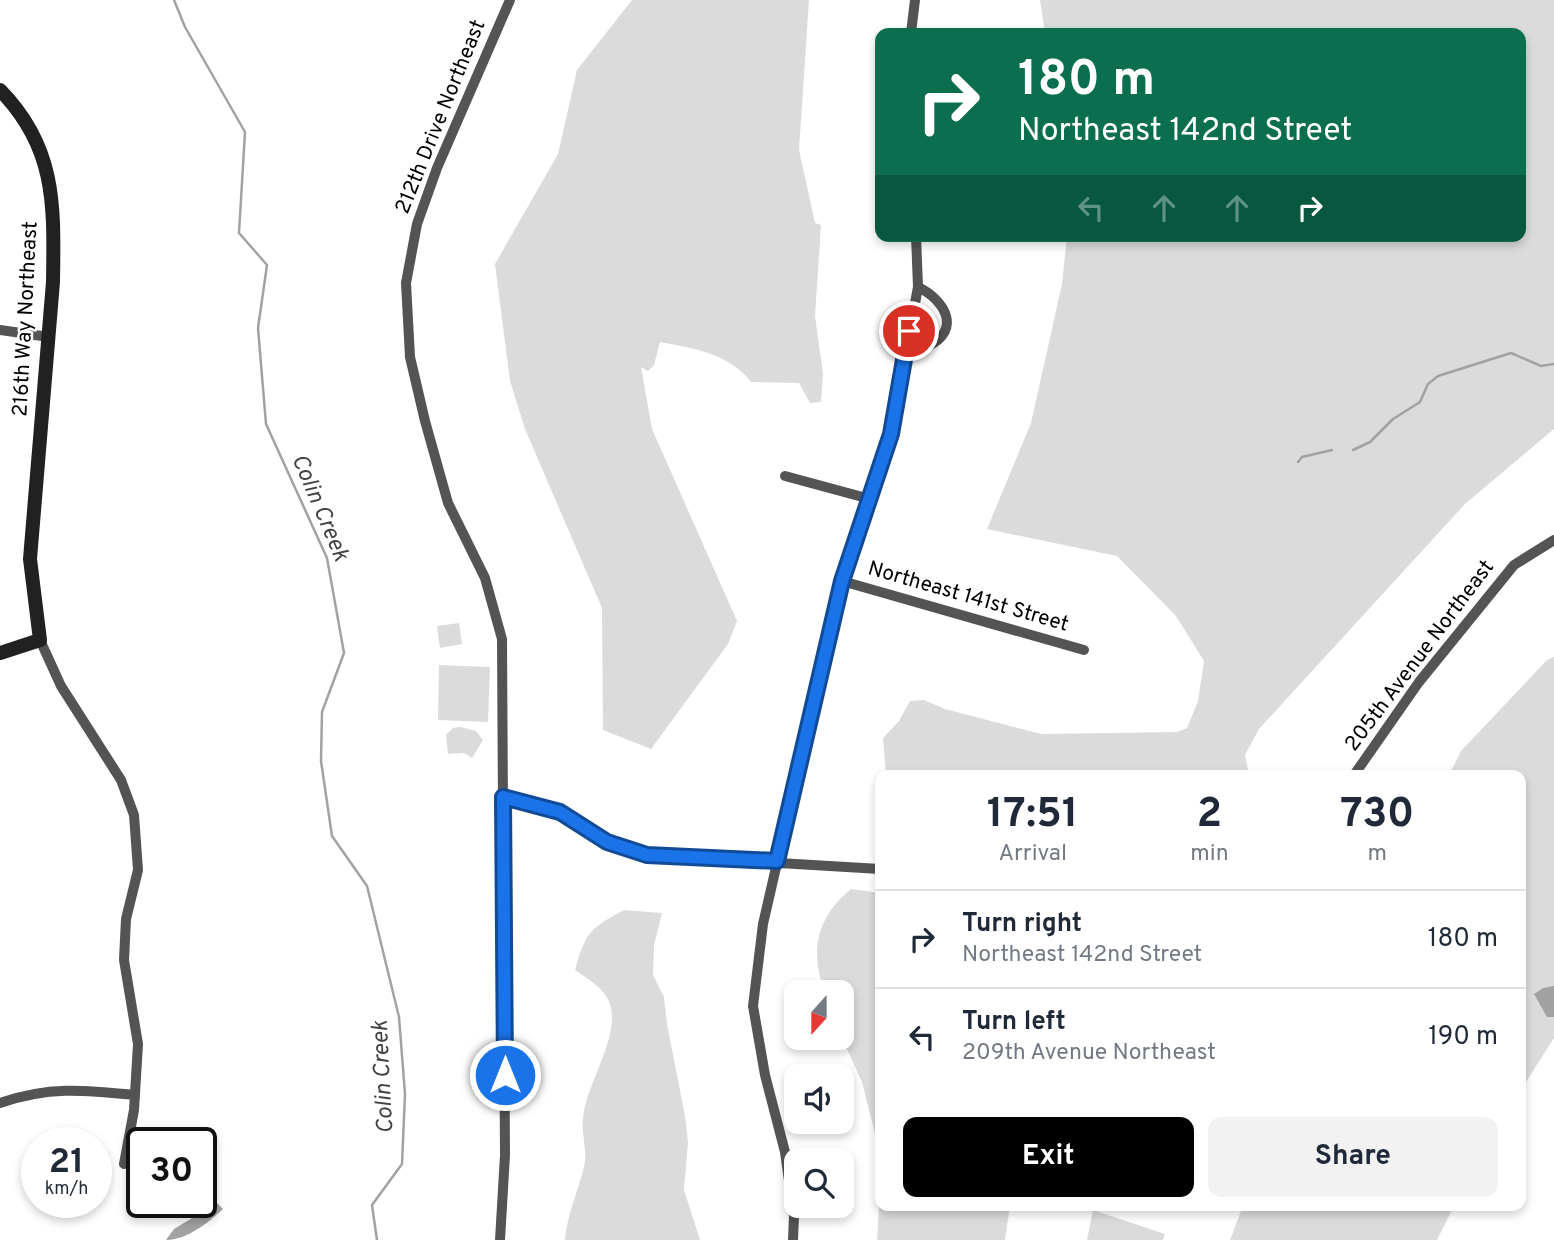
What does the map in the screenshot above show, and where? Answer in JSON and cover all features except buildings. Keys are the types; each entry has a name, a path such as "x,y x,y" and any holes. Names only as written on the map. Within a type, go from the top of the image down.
{"street":[{"name":"212th Drive Northeast","path":"500,1240 505,1156 502,639 497,611 485,578 448,503 435,456 410,357 406,283 417,224 437,168 510,0"},
{"path":"912,28 915,0"},
{"name":"216th Way Northeast","path":"0,90 35,135 47,163 53,197 54,236 49,337 30,559 40,640 61,686 115,771 134,815 138,870 126,919 124,960 138,1044 135,1095 124,1164"},
{"path":"793,1240 794,1216 785,1152 765,1075 753,1006 763,924 842,581 891,434 918,287 916,242"},
{"path":"905,352 928,346 940,336 946,321 945,307 934,295 918,287"},
{"path":"0,330 49,337"},
{"path":"785,476 870,499"},
{"name":"205th Avenue Northeast","path":"1357,770 1419,682 1514,565 1554,540"},
{"name":"Northeast 141st Street","path":"842,581 1084,650"},
{"path":"0,653 40,640"},
{"path":"503,797 560,812 607,842 647,855 875,869"},
{"path":"0,1103 33,1092 68,1088 135,1095"}],"shaded area":[{"path":"632,0 809,0 799,150 815,223 821,225 815,316 823,374 821,402 810,403 799,383 751,382 742,372 722,359 673,344 660,342 654,365 648,371 641,367 652,429 737,621 728,644 651,749 603,730 602,608 525,429 510,381 495,264 558,154 577,70"},
{"path":"1040,0 1554,0 1554,429 1465,504 1259,729 1245,755 1248,770 886,770 883,738 899,721 910,701 924,700 945,709 1041,734 1177,732 1187,728 1198,701 1204,661 1176,616 1117,556 987,529 1031,423 1062,284 1066,242 1526,242 1526,28 1044,28"},
{"path":"459,623 462,644 440,648 437,626"},
{"path":"1554,657 1554,1038 1526,1082 1526,770 1452,770 1461,751 1547,660"},
{"path":"439,665 490,667 488,722 438,720"},
{"path":"453,728 476,731 483,740 472,758 464,753 448,754 446,735"},
{"path":"851,889 875,892 875,1134 862,1082 847,1050 854,1050 854,980 821,980 820,977 817,949 819,936 830,911"},
{"path":"624,910 662,913 654,945 653,975 664,997 685,1116 688,1142 684,1190 700,1240 565,1240 585,1161 585,1105 606,1048 612,1021 606,996 575,970 582,947 590,933"},
{"path":"1554,986 1554,1017 1547,1017 1534,994 1543,988"},
{"path":"217,1203 223,1209 217,1214"},
{"path":"879,1211 1009,1211 1005,1240 877,1240"},
{"path":"1093,1211 1165,1234 1163,1240 1087,1240"},
{"path":"1241,1211 1452,1211 1437,1240 1230,1240"},
{"path":"192,1218 212,1218 189,1234 166,1240 174,1229"}],"waterway":[{"name":"Colin Creek","path":"174,0 185,27 245,132 239,233 267,265 258,328 266,424 327,558 344,653 322,712 321,761 332,836 367,886 399,1017 405,1094 402,1164 372,1205 377,1240"},
{"path":"1353,450 1370,442 1393,419 1420,402 1428,384 1438,376 1511,353 1541,366 1554,364"},
{"path":"1298,462 1302,457 1332,450"}],"route":[{"path":"505,1075 503,797 560,812 607,842 647,855 777,861 842,581 891,434 909,331"}]}
